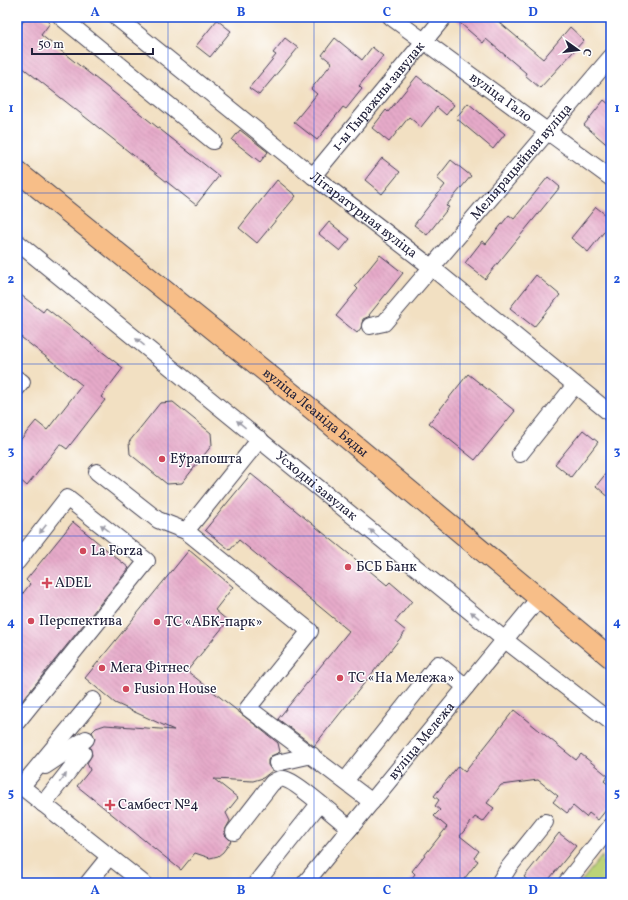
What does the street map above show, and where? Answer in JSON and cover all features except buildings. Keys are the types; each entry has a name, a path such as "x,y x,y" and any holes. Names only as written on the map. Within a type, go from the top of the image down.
{"main road":[{"name":"вуліца Леаніда Бяды","path":"17,171 314,411 611,658"}],"street":[{"path":"61,17 213,141"},
{"name":"Літаратурная вуліца","path":"116,17 313,176 431,267 611,414"},
{"name":"вуліца Гало","path":"391,17 611,178"},
{"name":"1-ы Тыражны завулак","path":"313,176 444,17"},
{"name":"Меліярацыйная вуліца","path":"370,326 384,323 611,57"},
{"name":"Усходні завулак","path":"19,248 260,439 505,640 611,722"},
{"path":"17,379 22,382 17,388"},
{"path":"520,454 575,385"},
{"path":"186,531 260,439"},
{"path":"97,472 158,520 186,531 310,631 248,708 312,755 372,802"},
{"path":"17,562 67,498 146,561 18,721"},
{"name":"вуліца Мележа","path":"305,883 539,598"},
{"path":"345,781 438,664 466,687"},
{"path":"23,781 93,700"},
{"path":"23,781 85,746 43,804"},
{"path":"277,763 312,755"},
{"path":"234,832 272,783 278,779 289,781 350,828"},
{"path":"23,781 43,804 143,883"},
{"path":"256,883 319,804"},
{"path":"499,883 545,822"},
{"path":"566,883 611,826"},
{"path":"88,883 110,857"}],"green space":[{"path":"602,856 606,883 580,883"}],"place":[{"name":"Еўрапошта","path":"162,459"},
{"name":"La Forza","path":"83,551"},
{"name":"БСБ Банк","path":"348,567"},
{"name":"ADEL","path":"47,583"},
{"name":"Перспектива","path":"31,621"},
{"name":"ТС «АБК-парк»","path":"157,622"},
{"name":"Мега Фітнес","path":"102,668"},
{"name":"ТС «На Мележа»","path":"340,678"},
{"name":"Fusion House","path":"126,689"},
{"name":"Самбест №4","path":"110,805"}]}
